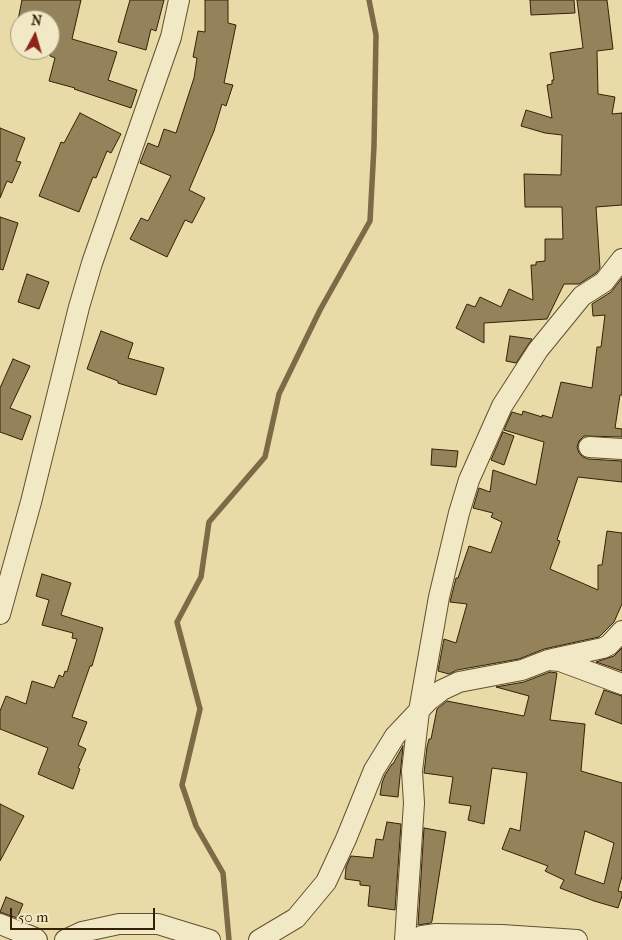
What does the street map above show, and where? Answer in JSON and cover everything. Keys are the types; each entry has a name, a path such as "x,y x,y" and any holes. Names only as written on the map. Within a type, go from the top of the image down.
{"street":[{"path":"0,614 90,272 104,226 171,38 179,0"},
{"path":"405,940 414,803 412,771 419,711 439,597 469,480 502,406 538,350 582,296 604,282 622,259"},
{"path":"589,447 622,449"},
{"path":"259,940 296,918 326,882 374,770 395,736 442,690 459,682 522,670 548,660 603,648 609,645 622,630"},
{"path":"548,660 560,661 622,684"},
{"path":"0,924 37,940"},
{"path":"65,940 82,932 119,924 158,924 210,940"},
{"path":"414,940 422,936 436,934 502,935 577,940"}],"building":[{"path":"22,0 81,0 72,39 117,52 108,80 137,90 131,108 49,81 54,60 60,60 60,10 20,10"},
{"path":"130,0 164,0 156,31 151,29 146,50 118,42"},
{"path":"205,0 228,0 228,23 236,25 224,83 233,85 226,106 222,104 214,131 189,190 205,198 192,223 185,220 167,257 130,239 141,218 148,221 171,176 140,163 148,143 158,147 164,129 176,133 194,78 197,58 193,57 198,31 205,32"},
{"path":"530,0 574,0 575,13 531,15"},
{"path":"577,0 607,0 613,49 597,51 598,94 615,97 612,114 622,113 622,205 596,207 600,268 596,273 579,284 564,284 547,319 484,323 484,343 456,328 467,304 475,307 480,297 501,307 509,289 533,300 531,265 536,265 536,262 545,261 545,239 563,239 562,207 525,207 524,174 561,175 562,135 545,133 521,126 526,110 552,118 547,85 552,84 552,80 554,80 550,53 583,48"},
{"path":"80,113 121,134 111,153 107,151 96,178 93,177 79,212 39,196 61,142 64,143"},
{"path":"0,128 25,138 16,161 21,162 12,183 7,181 0,198"},
{"path":"0,217 18,223 3,270 0,269"},
{"path":"27,274 49,282 39,309 18,302"},
{"path":"622,278 622,395 620,395 615,428 622,429 622,437 584,436 579,441 577,447 579,453 588,459 622,461 622,482 578,477 557,540 560,541 550,569 598,590 598,565 602,565 607,531 622,533 622,604 614,622 599,637 544,649 519,659 457,670 449,674 438,671 444,639 456,643 467,604 450,602 456,578 458,578 469,546 491,553 502,522 491,517 493,513 473,508 479,488 490,492 493,470 536,485 544,442 504,430 512,412 522,415 523,411 552,418 561,382 592,388 597,347 601,347 605,315 593,316 592,304 611,292"},
{"path":"101,331 133,343 128,358 164,368 156,395 118,383 118,381 87,369"},
{"path":"510,336 532,339 516,363 506,361"},
{"path":"13,359 30,366 10,408 31,416 22,440 0,432 0,388"},
{"path":"503,432 514,436 504,465 491,460"},
{"path":"432,449 458,451 456,467 431,465"},
{"path":"42,574 71,583 61,615 103,628 92,666 90,666 72,717 87,722 78,745 86,749 78,768 80,769 73,789 38,774 48,748 0,729 0,711 6,696 26,704 32,681 54,688 59,675 63,677 65,671 67,672 77,639 72,638 73,633 42,625 49,600 36,596"},
{"path":"622,648 622,671 596,662 614,656"},
{"path":"550,672 557,673 550,720 585,724 581,771 622,783 622,876 618,891 622,892 622,896 618,908 560,888 564,880 545,871 548,866 502,849 510,828 520,831 527,773 492,768 484,824 468,820 471,806 449,803 453,777 424,773 427,747 429,739 431,739 437,709 447,701 524,716 529,696 496,687 524,682","holes":["585,831 614,843 604,884 575,874"]},
{"path":"604,690 622,696 622,724 595,714"},
{"path":"403,746 398,797 380,795 385,775"},
{"path":"0,804 24,816 0,861"},
{"path":"387,822 401,824 395,910 368,906 370,886 360,885 360,881 345,879 346,867 351,856 373,858 376,839 383,840"},
{"path":"424,828 446,832 432,921 431,923 418,925"},
{"path":"6,897 23,904 17,918 0,912"}],"waterway":[{"path":"229,940 223,873 196,826 182,785 200,709 177,622 201,577 209,522 265,457 279,394 320,310 370,221 374,146 376,35 369,0"}]}
